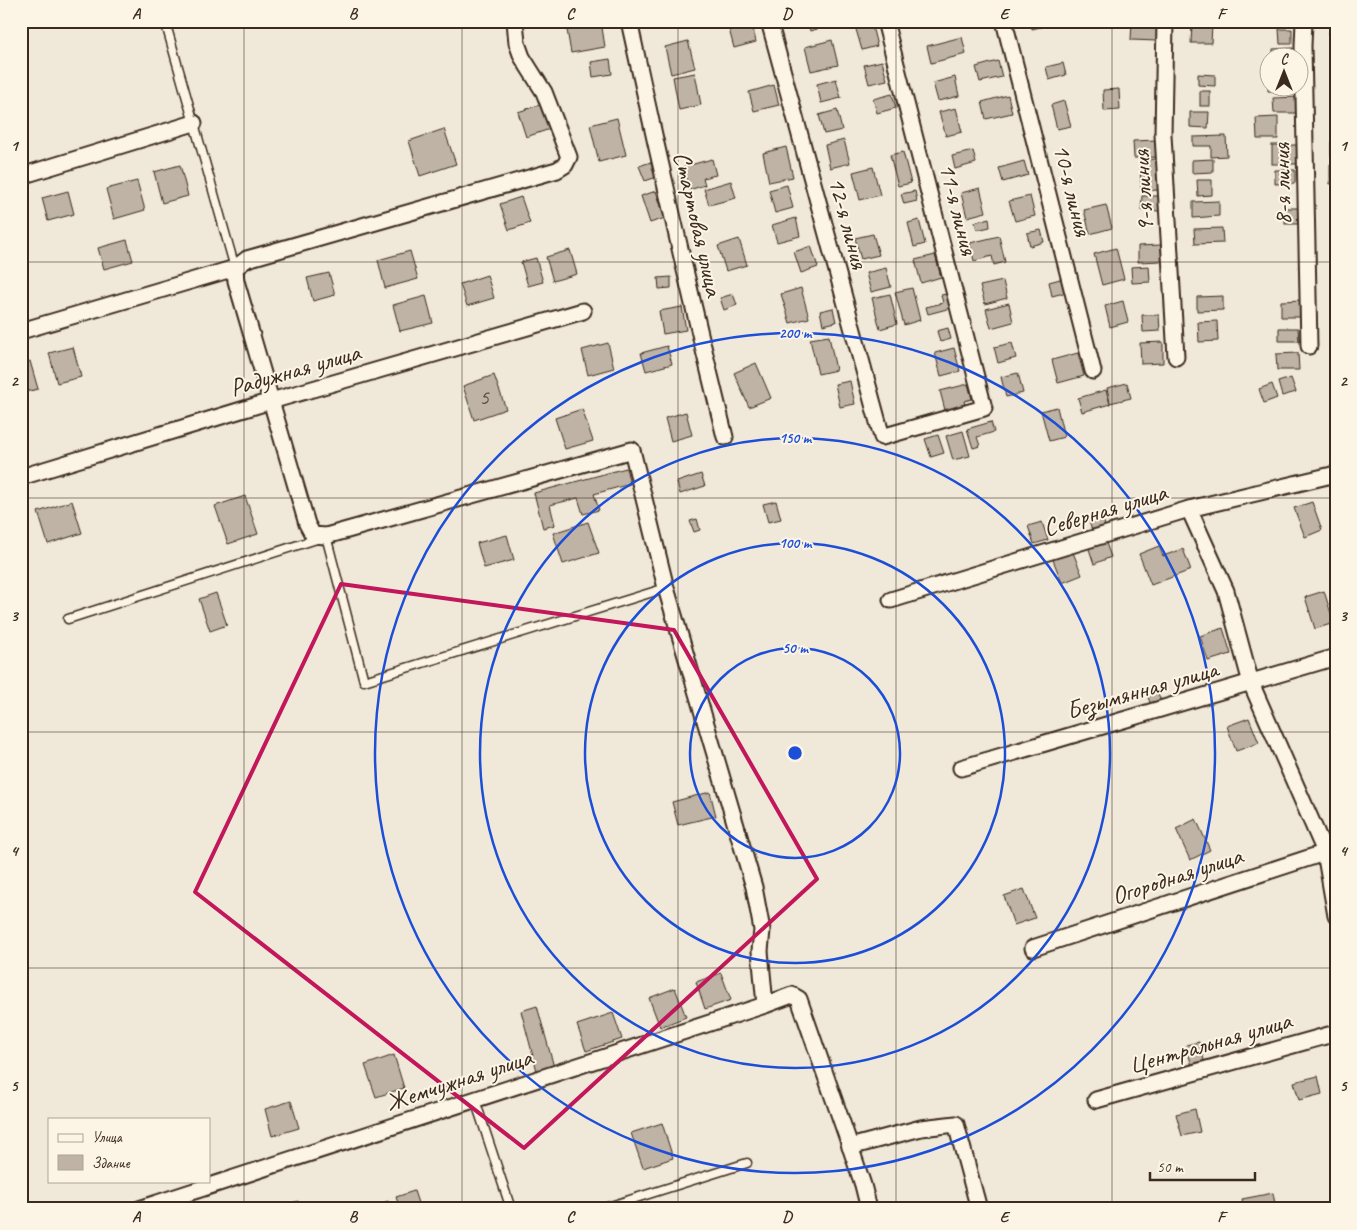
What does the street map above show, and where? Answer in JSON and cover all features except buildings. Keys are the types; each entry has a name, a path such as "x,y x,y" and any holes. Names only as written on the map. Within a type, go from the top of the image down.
{"street":[{"path":"21,331 235,268 247,259 557,170 565,165 569,157 544,92 522,57 517,43 515,21"},
{"name":"Стартовая улица","path":"629,21 687,282 725,437"},
{"name":"12-я линия","path":"769,21 882,437 984,408"},
{"name":"11-я линия","path":"886,21 984,408"},
{"name":"10-я линия","path":"1004,21 1093,371"},
{"name":"9-я линия","path":"1165,21 1163,135 1176,358"},
{"name":"8-я линия","path":"1304,21 1309,346"},
{"path":"21,176 194,123"},
{"path":"235,268 236,281 307,524 314,535 326,536 632,450 666,588 754,887 762,930 760,951 765,1006"},
{"name":"Радужная улица","path":"21,478 271,401 583,311"},
{"name":"Северная улица","path":"891,600 1189,509 1336,474"},
{"path":"1189,509 1226,591 1251,683 1330,851 1336,916"},
{"name":"Безымянная улица","path":"961,768 1336,657"},
{"name":"Огородная улица","path":"1033,948 1330,851"},
{"name":"Жемчужная улица","path":"139,1209 765,1006 792,995 799,999 850,1146"},
{"name":"Центральная улица","path":"1096,1100 1336,1033"},
{"path":"869,1209 850,1146 921,1128 956,1124 979,1209"}],"lane":[{"path":"165,21 235,268"},
{"path":"68,618 326,536 364,681 666,588"},
{"path":"475,1100 511,1209"},
{"path":"601,1209 746,1163"}],"highlighted area":[{"path":"341,584 674,630 817,879 524,1148 195,892"}]}
